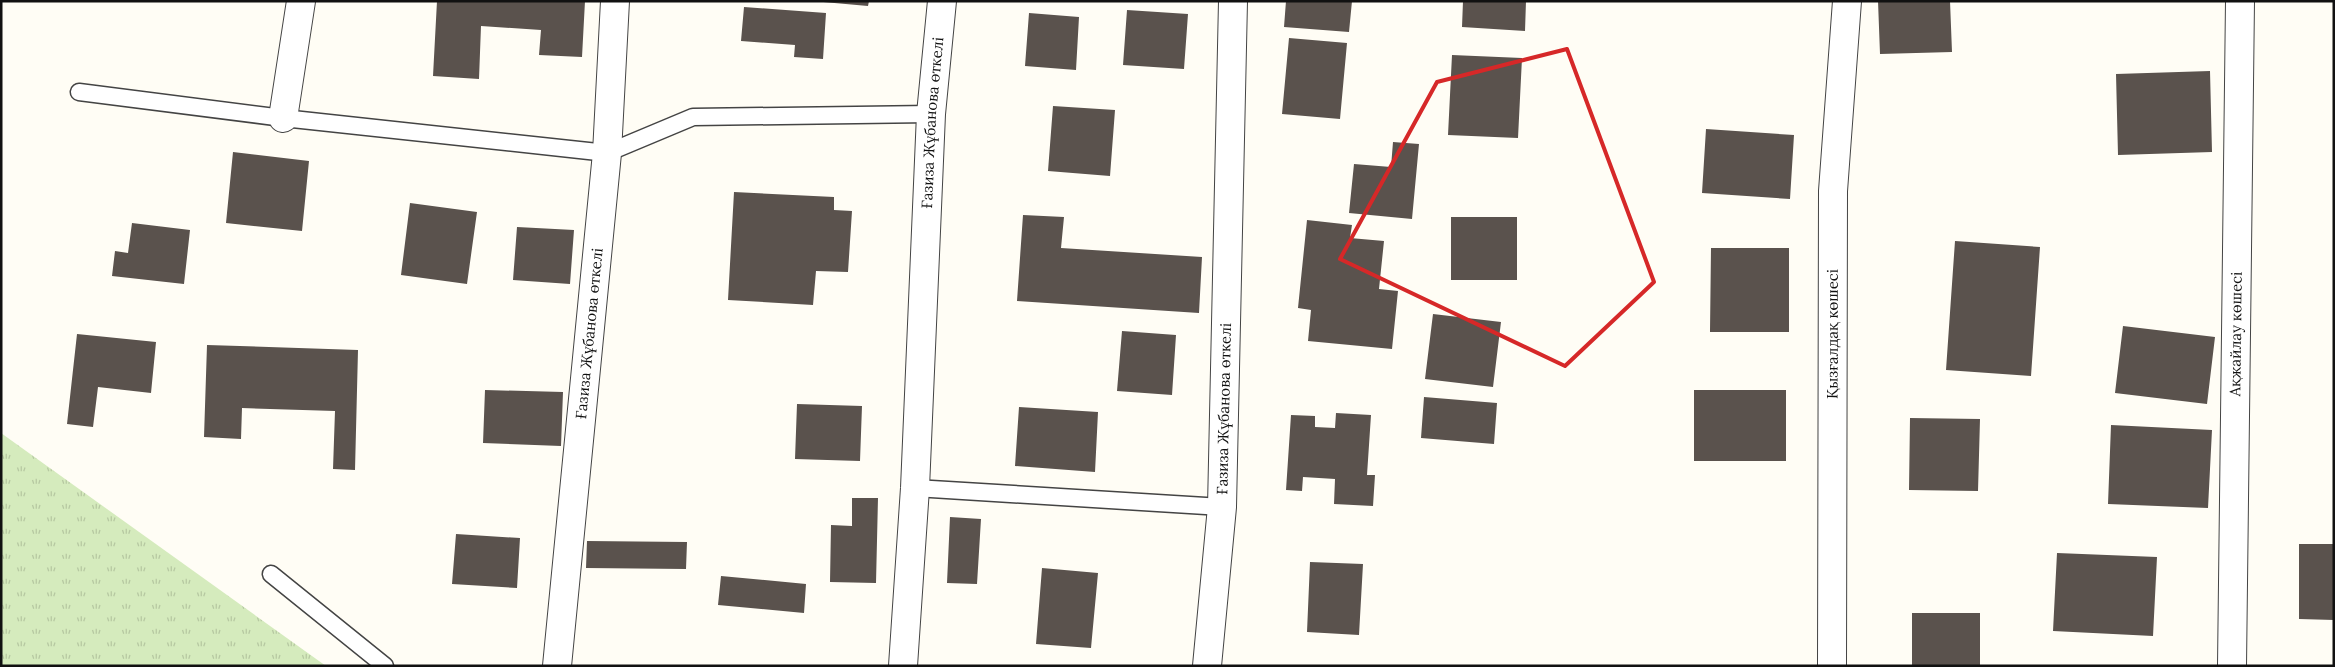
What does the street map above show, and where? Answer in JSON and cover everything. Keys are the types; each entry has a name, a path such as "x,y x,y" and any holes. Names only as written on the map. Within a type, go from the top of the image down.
{"street":[{"path":"283,118 302,1"},
{"name":"Ғазиза Жұбанова өткелі","path":"557,666 607,153 615,1"},
{"name":"Ғазиза Жұбанова өткелі","path":"903,666 915,488 931,114 942,1"},
{"name":"Ғазиза Жұбанова өткелі","path":"1207,666 1222,507 1233,1"},
{"name":"Қызғалдақ көшесі","path":"1832,666 1833,191 1847,1"},
{"name":"Ақжайлау көшесі","path":"2232,666 2240,1"}],"lane":[{"path":"80,92 283,118 607,153 693,117 931,114"},
{"path":"915,488 1222,507"},
{"path":"271,574 385,666"}],"highlighted area":[{"path":"1567,49 1654,282 1565,366 1340,259 1437,82"}],"green space":[{"path":"1,433 326,666 1,666"}],"building":[{"path":"437,1 585,1 582,57 539,55 541,30 481,26 479,79 433,76"},
{"path":"812,1 869,1 868,6"},
{"path":"1286,1 1352,1 1349,32 1284,27"},
{"path":"1463,1 1526,1 1525,31 1462,27"},
{"path":"1878,1 1950,1 1952,52 1880,54"},
{"path":"744,7 826,13 823,59 794,57 795,45 741,41"},
{"path":"1127,10 1188,14 1184,69 1123,65"},
{"path":"1029,13 1079,17 1076,70 1025,66"},
{"path":"1289,38 1347,43 1340,119 1282,114"},
{"path":"1452,55 1522,58 1518,138 1448,135"},
{"path":"2210,71 2212,152 2118,155 2116,74"},
{"path":"1053,106 1115,110 1110,176 1048,171"},
{"path":"1706,129 1794,135 1790,199 1702,193"},
{"path":"1393,142 1419,144 1412,219 1349,213 1354,164 1391,167"},
{"path":"233,152 309,161 302,231 226,223"},
{"path":"734,192 834,197 834,210 852,211 848,272 816,271 813,305 728,300"},
{"path":"410,203 477,212 467,284 401,275"},
{"path":"1023,215 1064,217 1061,248 1202,257 1199,313 1017,301"},
{"path":"1451,217 1517,217 1517,280 1451,280"},
{"path":"1307,220 1352,225 1350,238 1384,241 1379,289 1398,291 1392,349 1308,341 1311,310 1298,308"},
{"path":"132,223 190,230 184,284 112,276 115,251 128,253"},
{"path":"517,227 574,230 570,284 513,280"},
{"path":"1955,241 2040,247 2031,376 1946,370"},
{"path":"1711,248 1789,248 1789,332 1710,332"},
{"path":"1433,314 1501,322 1493,387 1425,379"},
{"path":"2123,326 2215,337 2207,404 2115,393"},
{"path":"1122,331 1176,335 1172,395 1117,391"},
{"path":"77,334 156,342 151,393 98,387 93,427 67,424"},
{"path":"207,345 358,350 355,470 333,469 335,411 242,408 241,439 204,437"},
{"path":"485,390 563,392 561,446 483,443"},
{"path":"1694,390 1786,390 1786,461 1694,461"},
{"path":"1424,397 1497,403 1494,444 1421,438"},
{"path":"797,404 862,406 860,461 795,459"},
{"path":"1019,407 1098,412 1095,472 1015,466"},
{"path":"1336,413 1371,415 1367,475 1375,475 1373,506 1334,504 1335,479 1303,477 1302,491 1286,490 1291,415 1315,416 1315,427 1335,428"},
{"path":"1910,418 1980,419 1978,491 1909,490"},
{"path":"2111,425 2212,430 2208,508 2108,504"},
{"path":"852,498 878,498 876,583 830,582 831,525 852,526"},
{"path":"950,517 981,519 977,584 947,583"},
{"path":"456,534 520,538 517,588 452,584"},
{"path":"587,541 687,542 686,569 586,568"},
{"path":"2299,544 2334,544 2334,620 2299,619"},
{"path":"2057,553 2157,557 2153,636 2053,631"},
{"path":"1310,562 1363,564 1359,635 1307,632"},
{"path":"1042,568 1098,573 1091,648 1036,644"},
{"path":"721,576 806,584 804,613 718,605"},
{"path":"1912,613 1980,613 1980,666 1912,666"}]}
